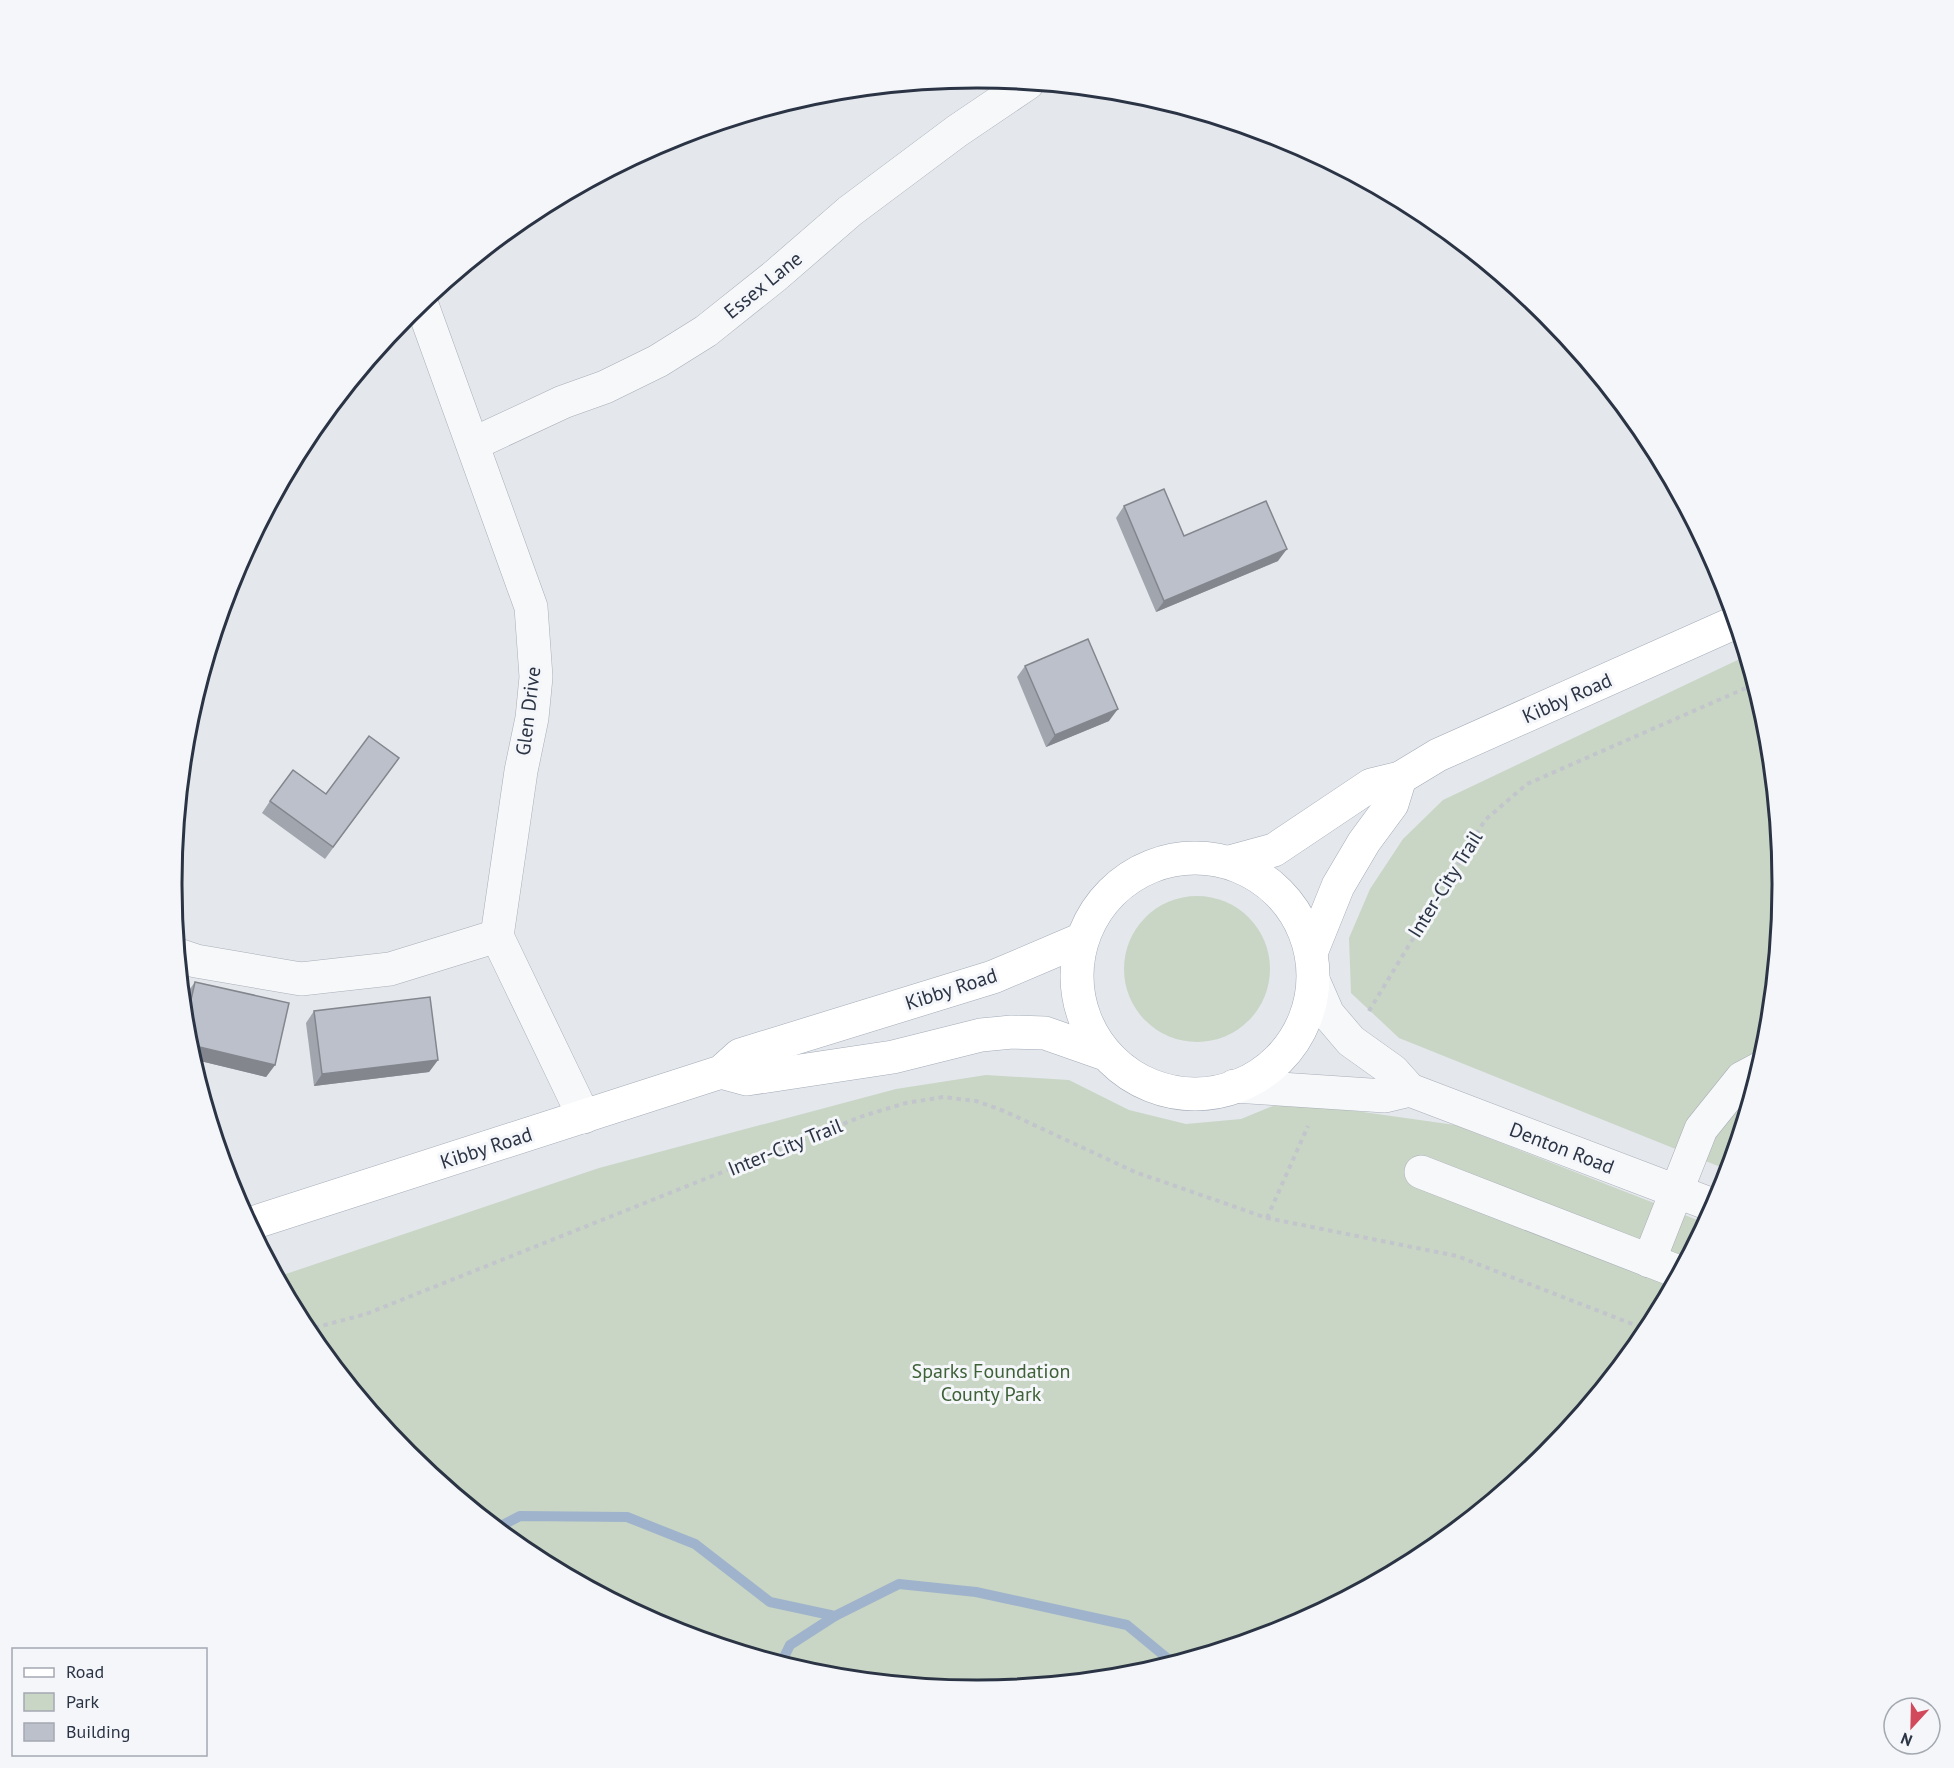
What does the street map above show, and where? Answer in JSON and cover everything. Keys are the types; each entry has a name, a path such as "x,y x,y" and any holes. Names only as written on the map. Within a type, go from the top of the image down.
{"main road":[{"name":"Kibby Road","path":"1230,862 1274,850 1371,785 1400,778 1438,756 1729,625"},
{"path":"1313,948 1338,886 1364,842 1392,804 1400,778"},
{"path":"721,1072 747,1079 894,1057 981,1035 1012,1032 1045,1033 1102,1053 1126,1072 1152,1087 1177,1092 1206,1092 1234,1086 1257,1075 1283,1051 1296,1035 1308,1010 1314,982 1313,948 1303,924 1280,893 1254,872 1230,862 1193,857 1158,865 1122,886 1080,940 1073,971 1078,1000 1088,1030 1102,1053"},
{"name":"Kibby Road","path":"257,1221 721,1072 740,1055 993,977 1080,940"}],"street":[{"name":"Essex Lane","path":"472,444 563,402 605,387 658,361 706,331 775,276 850,211 957,131 1018,90"},
{"name":"Glen Drive","path":"424,311 531,608 536,676 532,718 521,771 497,936"},
{"path":"185,957 301,979 390,969 497,936 584,1117"},
{"name":"Denton Road","path":"1314,982 1328,1014 1351,1041 1393,1071 1410,1090 1705,1202"},
{"path":"1649,1261 1701,1129 1742,1078 1749,1074"},
{"path":"1234,1086 1385,1096 1410,1090"},
{"path":"1421,1172 1672,1270"}],"path":[{"name":"Inter-City Trail","path":"1351,1041 1404,950 1485,820 1527,784 1747,687"},
{"path":"1267,1218 1324,1091"},
{"name":"Inter-City Trail","path":"317,1327 366,1314 863,1116 906,1103 943,1097 976,1101 1135,1172 1267,1218 1457,1256 1638,1326"}],"green space":[{"path":"1739,659 1757,729 1766,780 1771,832 1771,936 1766,988 1757,1039 1745,1090 1720,1167 1399,1038 1351,993 1349,938 1370,889 1403,839 1443,800"},
{"path":"1197,896 1225,902 1248,918 1264,941 1270,969 1264,997 1248,1020 1225,1036 1197,1042 1169,1036 1146,1020 1130,997 1124,969 1130,941 1146,918 1169,902"},
{"name":"Sparks Foundation County Park","path":"986,1075 1069,1080 1129,1110 1186,1124 1241,1119 1285,1101 1455,1125 1697,1220 1666,1282 1638,1326 1575,1409 1540,1447 1502,1482 1419,1545 1375,1573 1329,1597 1281,1619 1233,1637 1132,1664 1081,1673 1029,1678 977,1680 925,1678 873,1673 822,1664 721,1637 673,1619 579,1573 493,1515 414,1447 346,1368 316,1326 284,1275 599,1168 896,1089"}],"building":[{"path":"1164,489 1184,536 1266,501 1287,549 1164,601 1124,506"},
{"path":"1088,639 1118,709 1055,735 1025,666"},
{"path":"369,736 399,758 333,847 270,801 293,770 326,794"},
{"path":"195,982 289,1003 275,1065 199,1047 190,1002"},
{"path":"430,997 438,1060 322,1074 314,1011"}],"waterway":[{"path":"505,1524 520,1516 627,1517 695,1544 770,1602 835,1616 899,1584 976,1592 1127,1625 1165,1656"},
{"path":"785,1655 790,1645 835,1616"}]}
